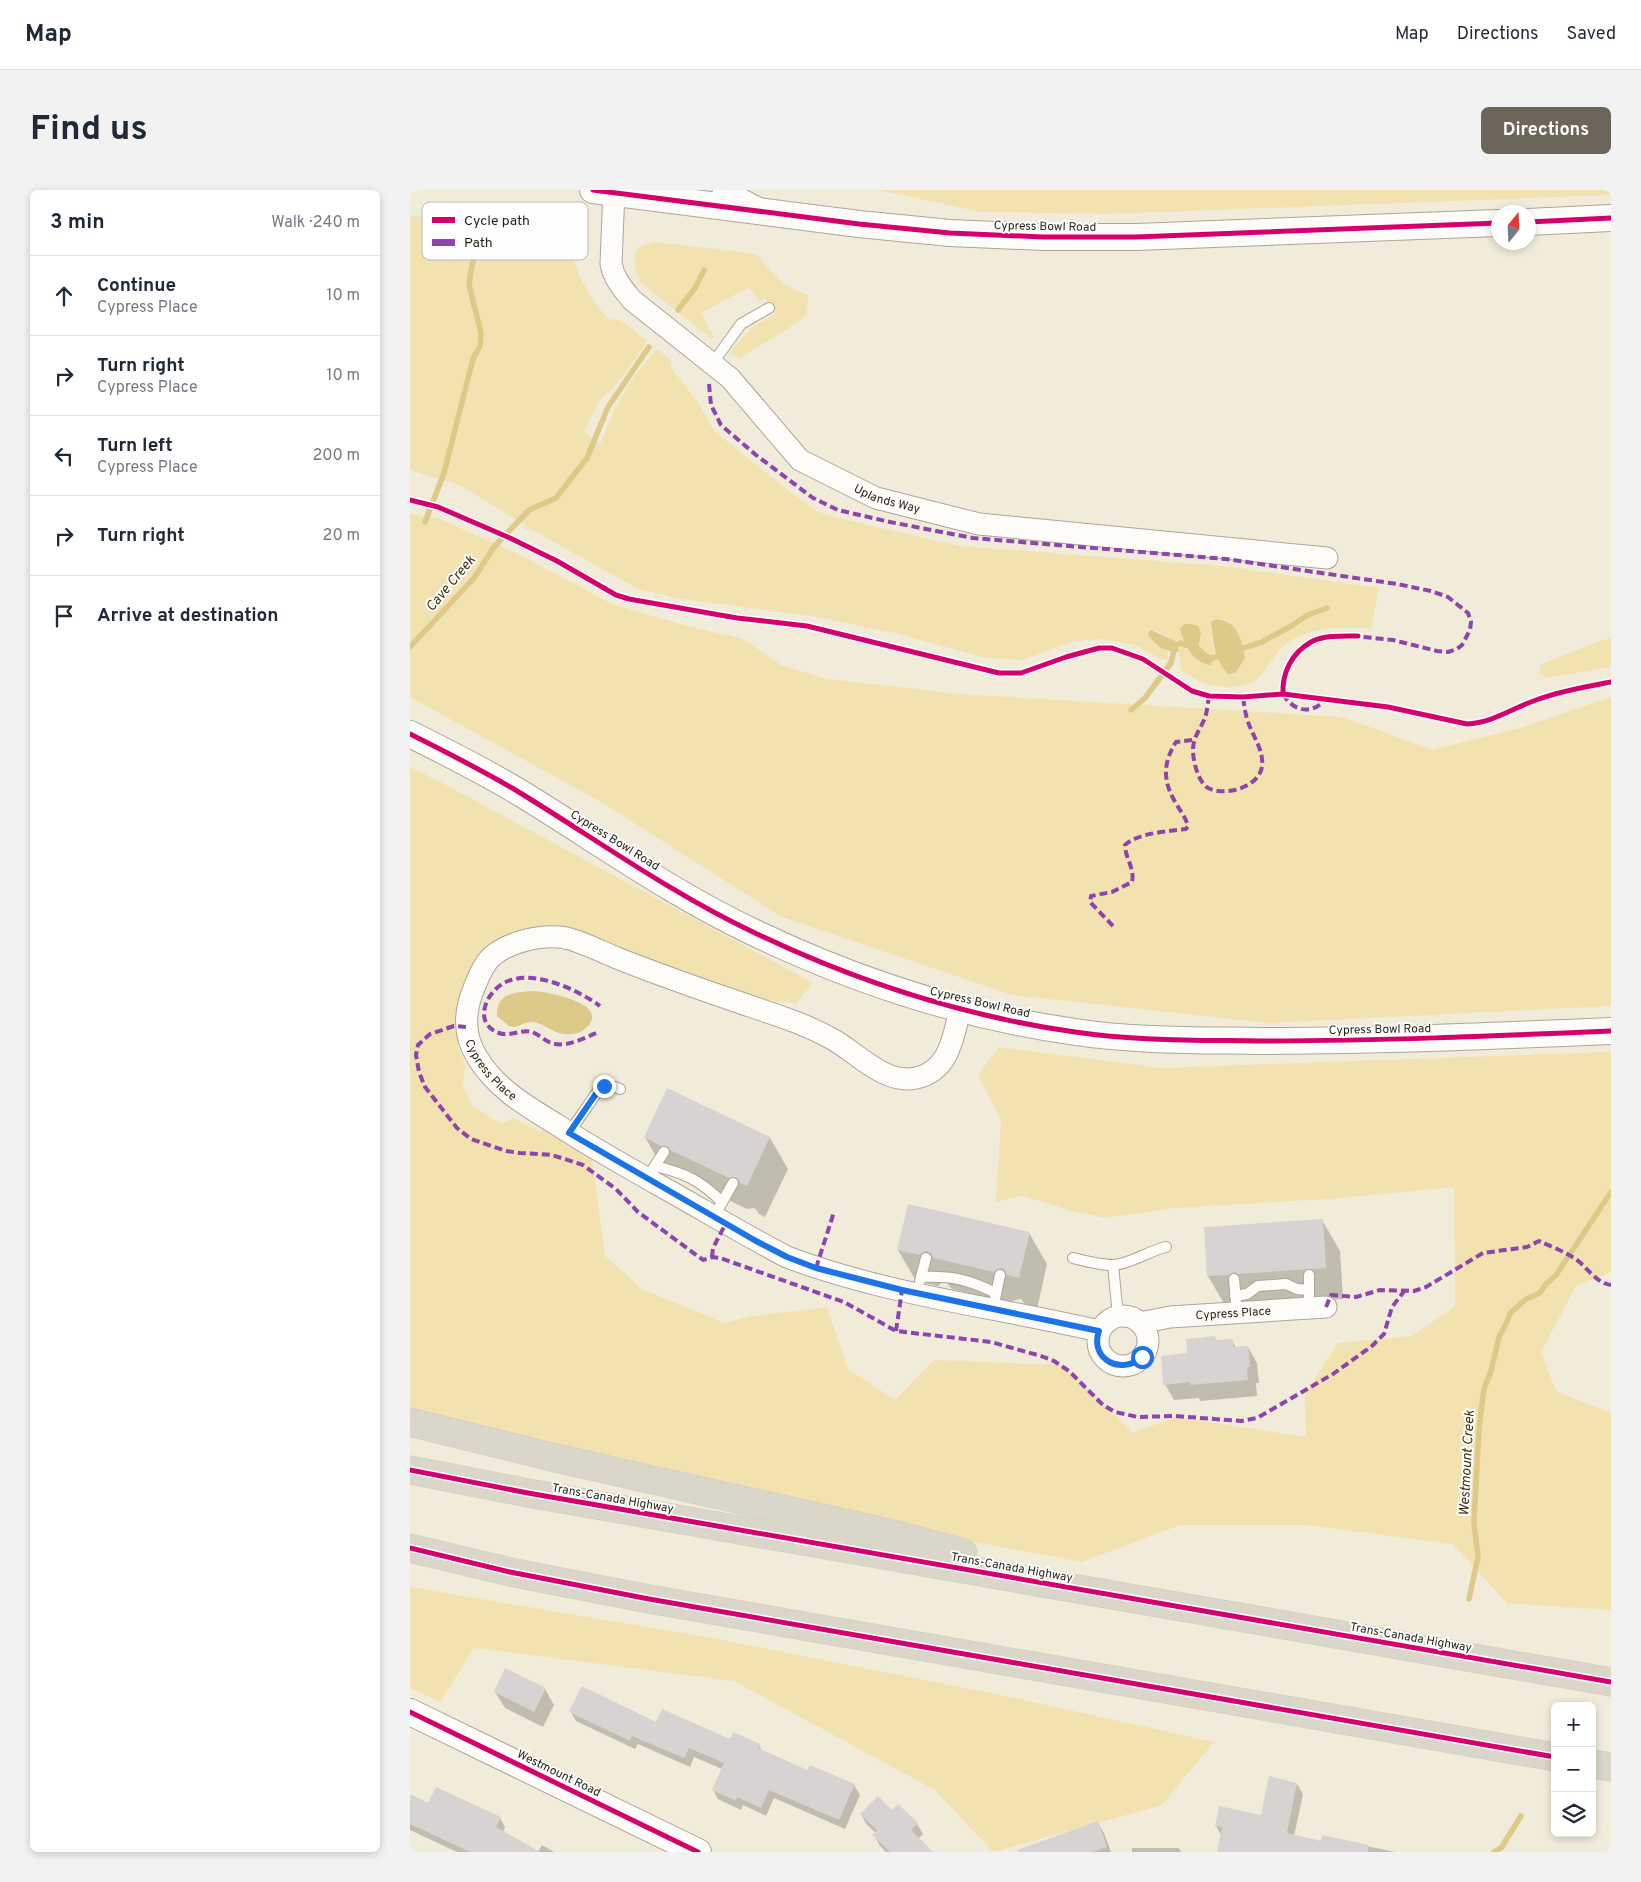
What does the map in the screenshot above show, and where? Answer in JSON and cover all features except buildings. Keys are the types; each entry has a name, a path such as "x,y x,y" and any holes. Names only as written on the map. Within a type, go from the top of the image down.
{"highway":[{"path":"410,1422 552,1457 905,1537 1113,1595"},
{"name":"Trans-Canada Highway","path":"410,1470 528,1493 1611,1682"},
{"path":"410,1548 510,1572 649,1599 1551,1756"},
{"path":"1596,1765 1611,1767"}],"street":[{"path":"723,190 767,213"},
{"name":"Cypress Bowl Road","path":"607,191 767,213 950,233 1043,237 1136,237 1491,223"},
{"name":"Uplands Way","path":"607,191 611,264 613,274 619,285 632,300 730,378 800,460 876,498 979,524 1327,558"},
{"path":"1536,222 1611,218"},
{"name":"Cypress Bowl Road","path":"410,734 518,791 686,896 750,931 810,958 899,992 960,1010 1079,1033 1205,1040 1419,1039 1611,1031"},
{"name":"Cypress Place","path":"960,1010 948,1054 941,1065 927,1075 905,1079 880,1071 832,1039 804,1025 559,937 535,939 512,945 492,956 479,976 467,1007 466,1032 476,1057 502,1086 518,1100 569,1133 651,1173 718,1209 787,1257 816,1268 919,1285 994,1301 1099,1331"},
{"name":"Cypress Place","path":"1118,1316 1127,1316 1140,1323 1236,1305 1315,1302"},
{"path":"1118,1316 1106,1322 1099,1331 1097,1342 1102,1356 1114,1365 1130,1365 1142,1357 1148,1343 1148,1336 1140,1323"},
{"name":"Westmount Road","path":"410,1712 698,1852"}],"lane":[{"path":"712,364 741,324 769,308"},
{"path":"569,1133 600,1088 609,1085 620,1089"},
{"path":"651,1173 664,1152"},
{"path":"718,1209 733,1182"},
{"path":"1073,1258 1113,1264 1166,1247"},
{"path":"919,1285 926,1258"},
{"path":"1113,1264 1118,1316"},
{"path":"994,1301 1000,1275"},
{"path":"1308,1275 1315,1302"},
{"path":"1234,1278 1236,1305"}],"shaded area":[{"path":"879,190 1611,190 1611,195 1108,214 981,212"},
{"path":"410,216 422,217 422,260 574,260 580,278 597,306 609,319 622,321 647,341 627,371 600,400 584,432 600,444 614,410 635,375 657,349 672,361 670,366 699,404 714,431 802,501 819,512 959,546 1221,566 1379,588 1371,629 1338,628 1304,634 1286,644 1254,681 1241,686 1225,687 1201,682 1181,670 1178,648 1167,636 1152,630 1161,648 1168,651 1168,659 1161,659 1135,645 1105,639 1075,641 1021,660 986,658 895,633 812,616 675,598 638,589 536,532 460,485 410,470","holes":["1216,619 1224,619 1231,624 1220,665 1212,644 1211,622","1201,632 1199,645 1204,654 1211,658 1204,664 1184,644"]},
{"path":"655,242 756,254 783,284 808,295 807,315 739,359 730,352 751,328 775,314 765,298 759,301 749,287 701,313 713,336 712,339 640,282 635,267 635,254 641,246"},
{"path":"410,514 440,519 524,557 612,604 687,626 743,639 781,665 827,679 959,694 1343,717 1432,750 1523,727 1611,697 1611,1006 1268,1023 1012,995 782,917 601,802 410,697"},
{"path":"1216,619 1229,623 1234,627 1240,638 1245,658 1236,672 1229,674 1217,657 1211,622"},
{"path":"1184,624 1198,626 1201,632 1199,645 1213,661 1210,665 1198,660 1190,652 1180,629"},
{"path":"1151,630 1175,641 1179,650 1176,653 1161,648 1148,636"},
{"path":"1611,638 1611,667 1547,678 1539,673 1541,664"},
{"path":"410,767 813,983 796,1003 765,1000 670,969 603,944 502,942 457,1009 455,1027 459,1050 466,1066 463,1081 464,1088 472,1105 494,1120 503,1123 513,1118 539,1131 552,1131 592,1158 605,1256 642,1289 724,1323 752,1316 827,1307 848,1369 895,1400 934,1360 1065,1365 1132,1433 1176,1417 1306,1437 1305,1394 1338,1343 1412,1336 1455,1306 1454,1187 1343,1198 1174,1208 1105,1218 1072,1211 1023,1196 996,1202 1001,1120 978,1075 999,1047 1161,1068 1611,1052 1611,1272 1576,1286 1541,1352 1556,1391 1611,1413 1611,1610 1507,1603 1453,1544 1306,1525 1180,1525 1082,1562 969,1541 550,1450 410,1409"},
{"path":"536,991 574,1000 583,1005 590,1010 592,1017 589,1025 575,1034 565,1034 532,1022 514,1027 509,1026 497,1016 500,1002 504,997 509,994"},
{"path":"410,1587 713,1638 1015,1698 1214,1742 1162,1805 993,1852 935,1790 734,1681 474,1648 440,1702 410,1688"}],"waterway":[{"path":"425,522 444,473 473,359 480,346 481,333 469,285 473,260"},
{"name":"Cave Creek","path":"678,310 695,288 704,270"},
{"name":"Cave Creek","path":"410,647 474,578 494,547 529,510 556,498 587,458 608,407 649,347"},
{"path":"1237,650 1262,642 1308,615 1327,608"},
{"path":"1131,710 1145,698 1171,663 1175,646 1180,643 1190,646"},
{"path":"1204,656 1211,658 1224,655"},
{"name":"Westmount Creek","path":"1469,1599 1478,1557 1474,1522 1479,1428 1484,1389 1491,1371 1499,1337 1510,1313 1526,1299 1540,1293 1545,1285 1556,1275 1611,1192"},
{"name":"Westmount Creek","path":"1494,1852 1501,1848 1521,1816"}],"marked path":[{"path":"709,384 711,405 721,425 756,455 813,498 838,510 973,538 1226,559 1397,584 1431,591 1448,597 1468,613 1471,622 1470,630 1462,645 1448,652 1393,640 1354,636"},
{"path":"1283,694 1292,705 1303,709 1315,708 1326,699"},
{"path":"1209,696 1205,718 1194,741 1194,760 1204,785 1208,788 1223,791 1232,791 1249,785 1260,773 1262,766 1261,754 1247,719 1243,697"},
{"path":"1113,926 1090,902 1091,896 1112,892 1132,882 1133,877 1125,845 1130,841 1154,833 1186,829 1188,826 1169,789 1166,766 1171,750 1176,742 1193,740"},
{"path":"596,1033 567,1044 555,1044 528,1031 503,1034 490,1028 486,1022 485,1006 500,985 519,978 531,978 556,983 569,988 600,1006"},
{"path":"466,1027 454,1026 430,1034 418,1045 416,1055 419,1072 425,1087 457,1128 471,1139 506,1151 552,1155 583,1165 616,1189 638,1212 703,1260 712,1257 720,1258 844,1302 896,1331 991,1342 1054,1361 1069,1371 1103,1405 1115,1412 1138,1417 1175,1416 1241,1421 1257,1418 1333,1374 1372,1346 1384,1334 1392,1307 1405,1290"},
{"path":"816,1268 834,1212"},
{"path":"712,1257 713,1248 726,1223"},
{"path":"1326,1307 1331,1295 1356,1297 1380,1290 1414,1291 1426,1287 1483,1253 1527,1247 1539,1241 1579,1261 1596,1278 1605,1284 1611,1285"},
{"path":"896,1331 902,1290"}],"cycle path":[{"path":"593,190 859,224 950,233 1043,237 1136,237 1491,223"},
{"path":"1536,222 1611,218"},
{"path":"410,500 438,507 510,538 557,561 616,595 629,599 737,618 807,626 999,673 1021,673 1066,657 1099,648 1112,648 1143,659 1192,691 1209,696 1243,697 1283,694 1388,707 1467,724 1494,718 1527,703 1554,694 1611,682"},
{"path":"1283,694 1286,671 1294,657 1304,646 1322,638 1358,636"},
{"path":"410,734 508,786 665,884 753,932 791,950 870,981 991,1017 1075,1032 1144,1039 1348,1040 1611,1031"},
{"path":"410,1470 528,1493 1611,1682"},
{"path":"410,1548 510,1572 649,1599 1551,1756"},
{"path":"410,1712 698,1852"}],"route":[{"path":"604,1086 600,1088 569,1133 787,1257 816,1268 902,1290 1099,1331 1097,1342 1102,1356 1114,1365 1130,1365 1142,1357"}]}
